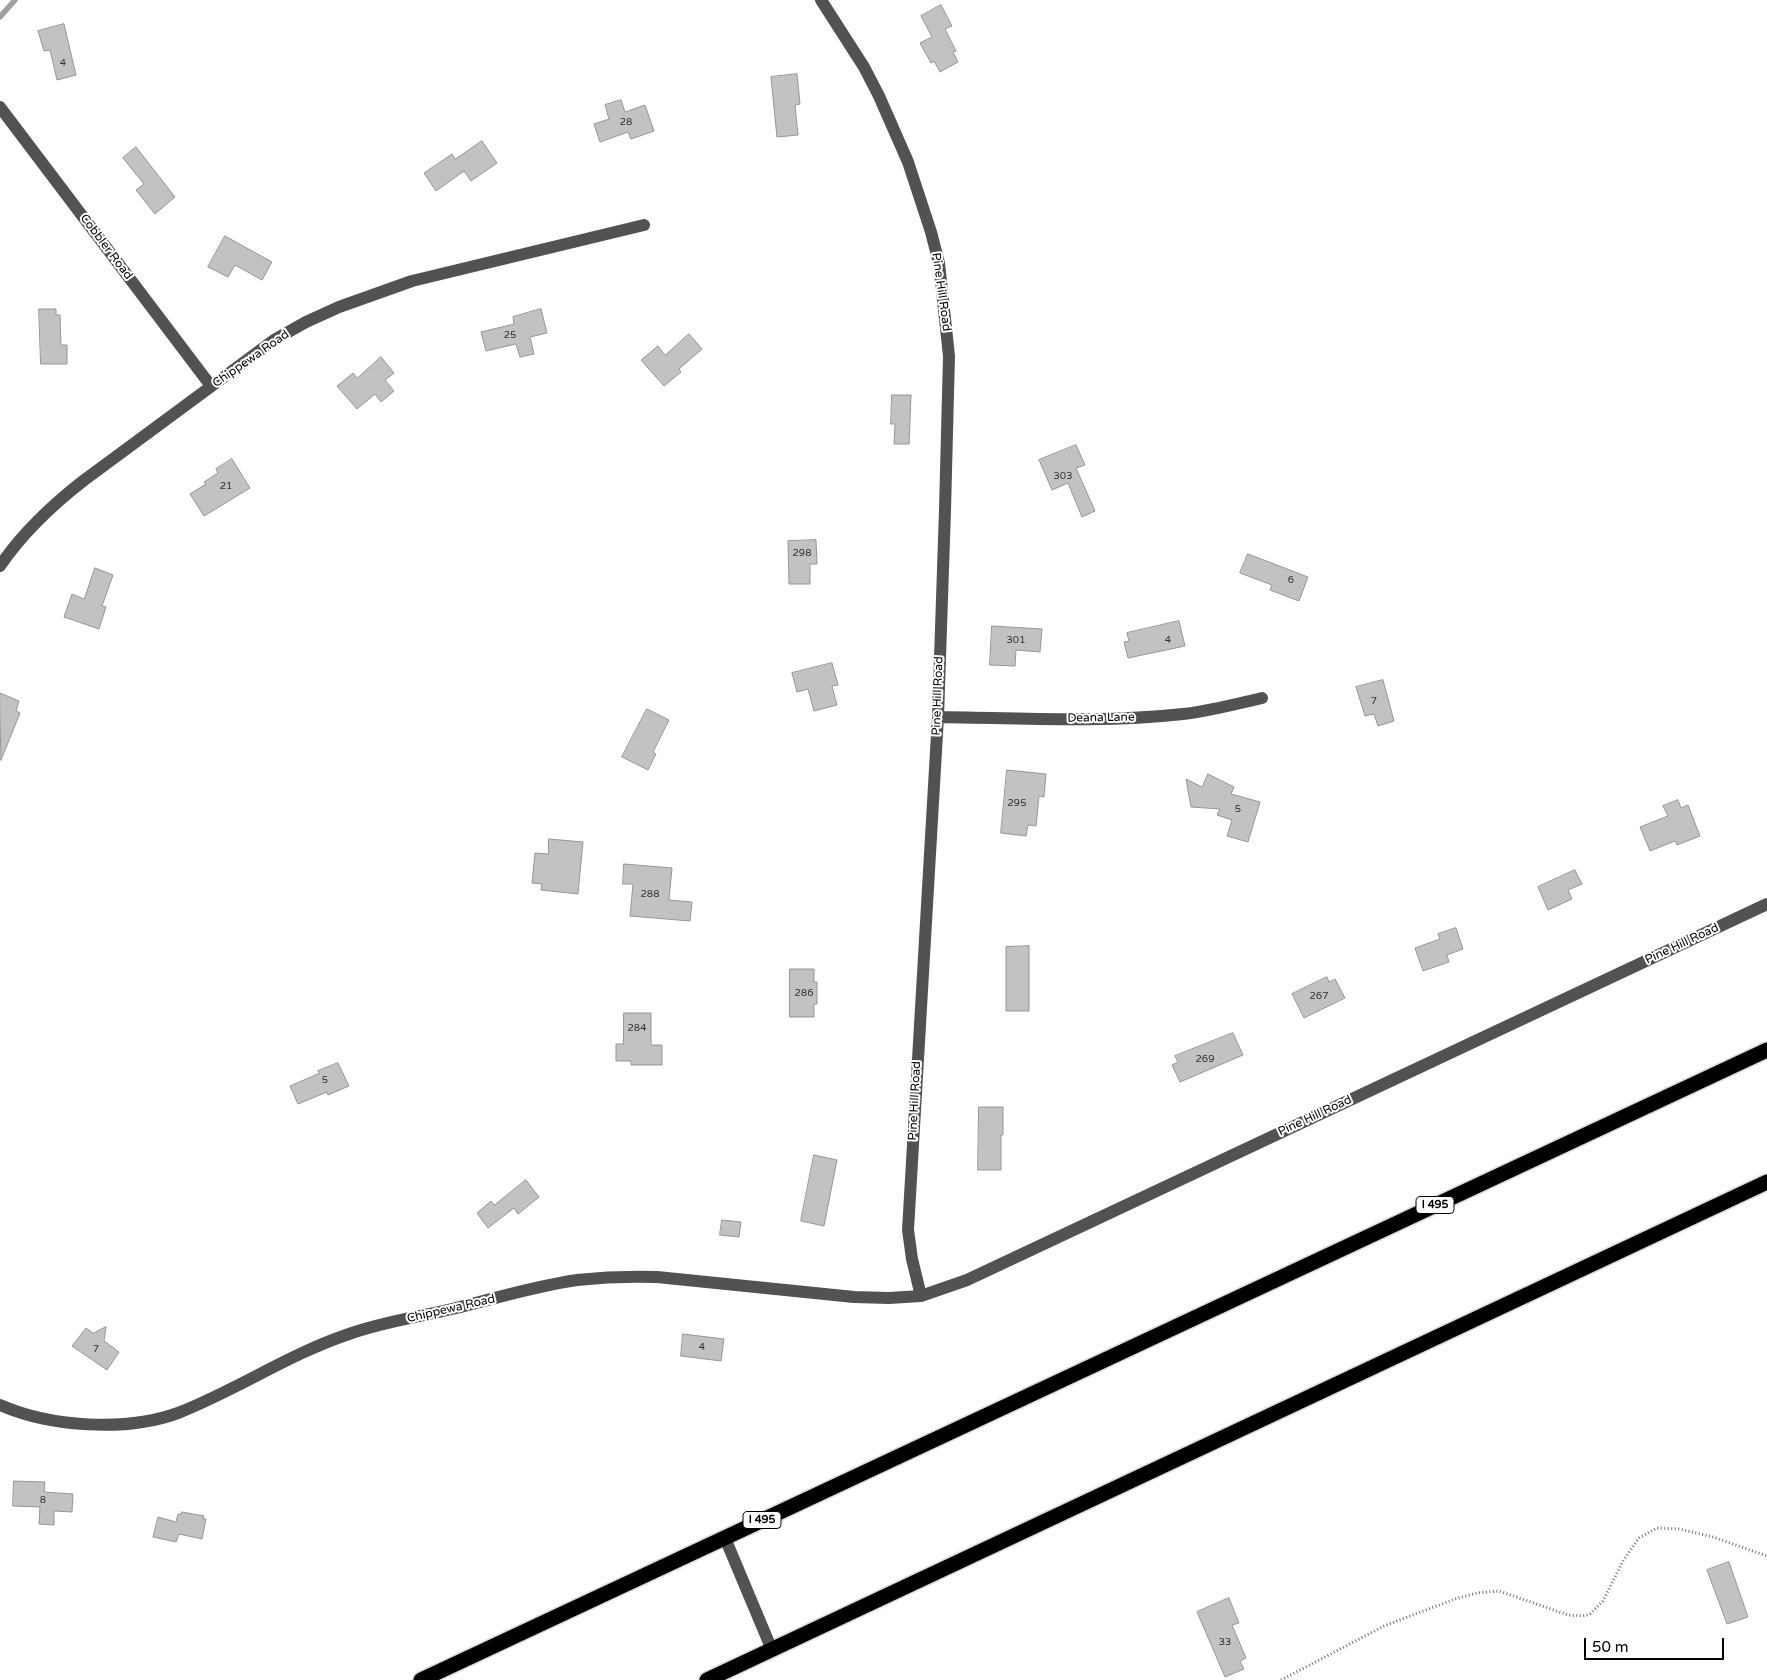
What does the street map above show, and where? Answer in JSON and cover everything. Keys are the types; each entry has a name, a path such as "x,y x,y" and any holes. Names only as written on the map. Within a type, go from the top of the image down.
{"highway":[{"name":"I 495","path":"421,1680 1767,1050"},
{"path":"707,1680 1767,1182"}],"street":[{"name":"Pine Hill Road","path":"821,0 864,67 894,128 920,196 939,263 946,326 949,386 938,717 908,1230 912,1259 921,1296 967,1280 1767,904"},
{"name":"Cobbler Road","path":"0,107 211,386"},
{"name":"Chippewa Road","path":"0,566 18,541 57,501 274,340 306,322 340,307 412,281 644,225"},
{"name":"Deana Lane","path":"938,717 1102,719 1184,714 1262,698"},
{"name":"Chippewa Road","path":"0,1406 34,1417 67,1423 105,1424 159,1418 196,1405 309,1349 352,1333 576,1280 611,1277 657,1277 854,1297 889,1298 921,1296"},
{"path":"725,1538 772,1650"}],"path":[{"path":"1281,1680 1384,1626 1454,1599 1477,1593 1499,1591 1568,1615 1583,1616 1590,1614 1603,1601 1623,1561 1639,1538 1657,1528 1679,1529 1767,1556"}],"building":[{"path":"941,5 952,26 945,29 956,51 953,52 958,62 940,72 934,61 931,63 920,43 932,37 921,16"},
{"path":"64,24 76,75 57,80 50,50 44,51 38,31"},
{"path":"797,74 800,104 795,105 798,135 777,137 771,77"},
{"path":"621,100 625,112 645,105 654,131 631,139 628,132 600,142 594,124 609,119 605,105"},
{"path":"482,141 497,163 471,181 464,171 436,191 424,173 452,154 455,159"},
{"path":"136,147 175,197 155,214 136,190 144,184 123,158"},
{"path":"225,236 272,262 262,280 235,265 228,277 208,267"},
{"path":"39,309 56,309 56,315 60,315 61,345 67,345 67,364 41,364"},
{"path":"541,309 547,333 530,337 534,354 520,357 516,344 486,351 481,332 514,324 513,317"},
{"path":"689,334 702,349 679,369 681,372 664,386 641,360 658,346 665,355"},
{"path":"381,357 394,373 385,380 394,391 381,402 375,394 357,409 337,386 353,373 357,378"},
{"path":"892,395 911,395 909,444 894,444 895,424 891,424"},
{"path":"1076,445 1085,465 1076,468 1095,511 1082,517 1068,483 1052,490 1039,460"},
{"path":"232,459 250,488 204,516 190,494 206,484 204,482 218,473 216,469"},
{"path":"816,540 817,564 810,564 810,584 789,584 788,541"},
{"path":"1248,554 1308,577 1299,601 1270,590 1272,585 1240,573"},
{"path":"95,568 113,575 102,606 106,607 99,629 64,617 72,594 84,599"},
{"path":"1179,621 1185,646 1128,658 1124,642 1129,641 1127,633"},
{"path":"992,626 1042,629 1040,652 1016,650 1015,666 990,665"},
{"path":"832,663 838,685 832,686 837,705 814,711 808,689 797,692 792,673"},
{"path":"1383,680 1394,721 1378,726 1374,714 1365,716 1356,687"},
{"path":"0,693 19,701 16,711 20,713 1,760"},
{"path":"647,709 669,720 653,752 656,754 648,770 622,757"},
{"path":"1007,770 1046,774 1044,797 1039,796 1036,826 1028,825 1026,836 1001,833"},
{"path":"1208,774 1234,787 1231,794 1260,802 1248,842 1227,836 1232,820 1217,815 1220,809 1191,807 1186,779 1202,787"},
{"path":"1678,800 1681,808 1688,805 1700,836 1677,845 1675,841 1650,851 1640,827 1668,816 1663,806"},
{"path":"549,839 583,842 578,894 541,890 542,884 532,883 535,853 548,854"},
{"path":"624,864 672,868 669,900 692,902 690,921 630,916 633,884 623,884"},
{"path":"1575,870 1582,884 1568,890 1572,899 1548,910 1538,887"},
{"path":"1456,928 1463,949 1447,955 1449,962 1423,971 1415,948 1440,939 1438,934"},
{"path":"1029,946 1029,1011 1006,1011 1006,947"},
{"path":"790,969 814,969 814,982 817,982 817,1004 814,1004 814,1017 790,1017"},
{"path":"1327,977 1329,982 1335,979 1345,998 1304,1018 1292,994"},
{"path":"624,1013 651,1013 651,1045 662,1045 662,1065 631,1065 631,1061 616,1061 616,1044 623,1044"},
{"path":"1233,1033 1243,1055 1180,1082 1172,1065 1178,1062 1175,1056"},
{"path":"338,1063 349,1086 328,1095 327,1092 298,1104 290,1086"},
{"path":"979,1107 1003,1107 1001,1170 978,1170"},
{"path":"814,1155 837,1160 824,1226 801,1221"},
{"path":"526,1180 539,1197 518,1214 514,1208 488,1228 477,1213 491,1201 494,1205"},
{"path":"722,1220 741,1222 739,1237 720,1235"},
{"path":"106,1327 104,1341 119,1352 107,1370 72,1346 86,1328 93,1333"},
{"path":"683,1334 724,1339 721,1361 681,1356"},
{"path":"14,1481 45,1482 44,1492 73,1494 72,1512 54,1511 54,1525 39,1524 40,1507 13,1506"},
{"path":"182,1512 204,1516 203,1519 206,1519 202,1539 179,1534 176,1542 153,1537 158,1517 176,1522 178,1514"},
{"path":"1729,1562 1748,1617 1727,1624 1707,1570"},
{"path":"1229,1598 1239,1623 1232,1625 1246,1658 1240,1661 1244,1669 1225,1677 1197,1612"}],"waterway":[{"path":"0,17 15,0"}]}
